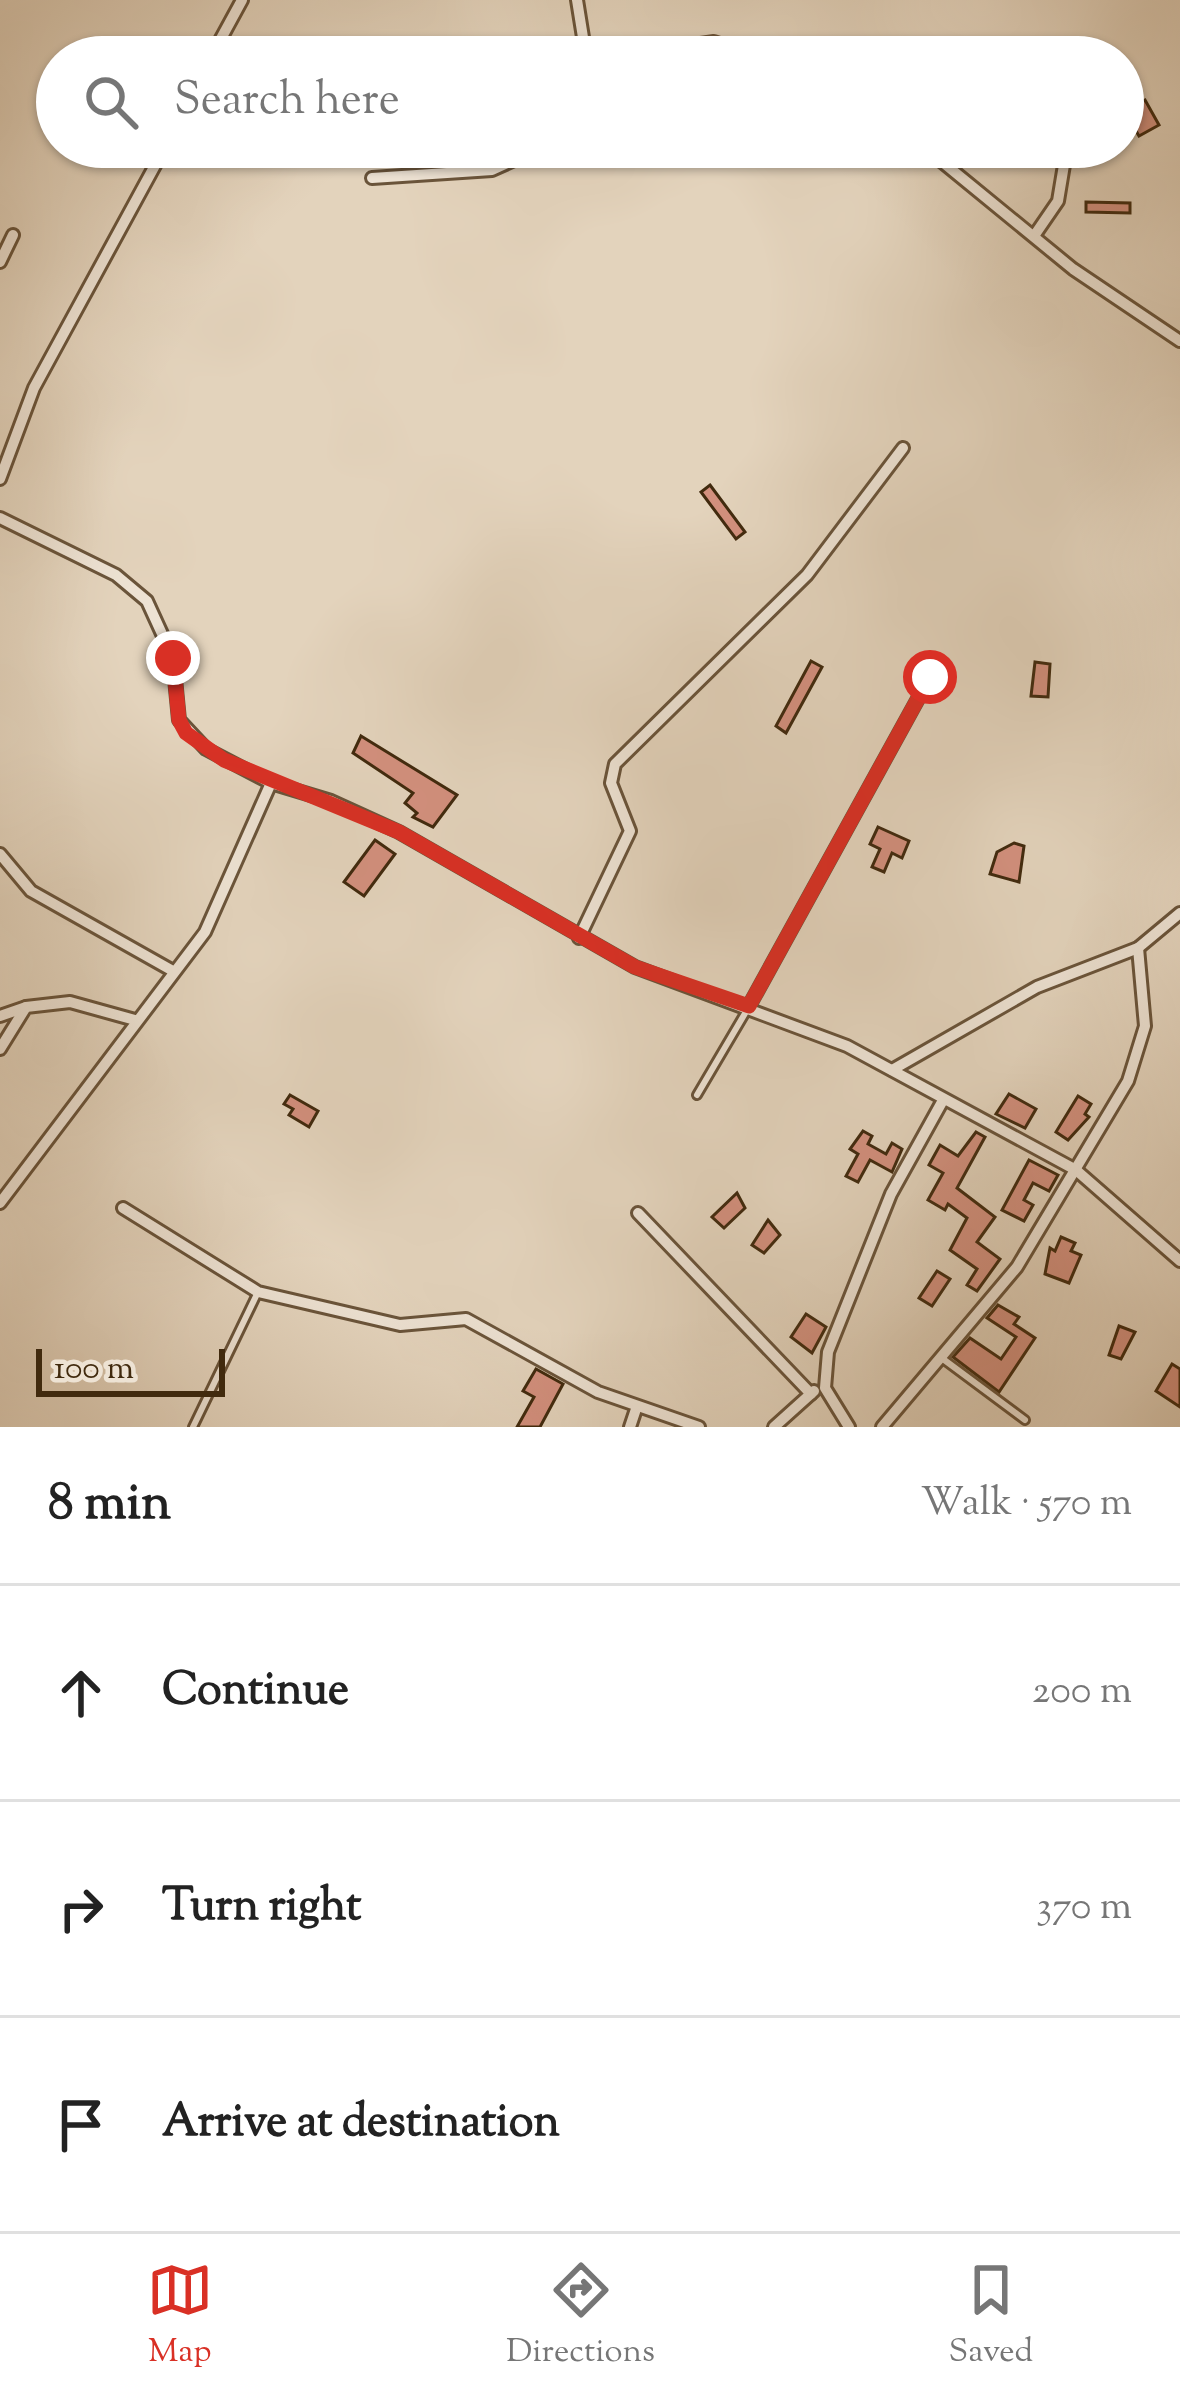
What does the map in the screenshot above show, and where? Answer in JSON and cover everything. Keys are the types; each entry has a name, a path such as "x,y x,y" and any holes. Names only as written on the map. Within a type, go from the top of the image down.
{"street":[{"path":"222,36 242,0"},
{"path":"577,0 583,36"},
{"path":"0,479 34,388 154,168"},
{"path":"372,178 496,168"},
{"path":"950,168 1034,236 1180,341"},
{"path":"1034,236 1058,201 1064,168"},
{"path":"0,262 13,235"},
{"path":"579,938 631,831 610,783 615,764 807,575 903,448"},
{"path":"0,518 134,587 167,638 175,704 186,733 224,760 399,832 635,967 749,1006 892,1070 942,1102 1076,1170 1180,1262"},
{"path":"749,1006 930,677"},
{"path":"0,1203 205,932 271,783"},
{"path":"0,854 32,891 173,971"},
{"path":"892,1070 1037,987 1138,948 1180,913"},
{"path":"882,1427 1017,1267 1128,1081 1143,1042 1138,948"},
{"path":"0,1016 26,1007 70,1002 135,1020"},
{"path":"0,1049 26,1007"},
{"path":"774,1427 823,1378 891,1194 942,1102"},
{"path":"123,1208 258,1292 400,1325 466,1319 636,1409 698,1427"},
{"path":"638,1213 812,1394"},
{"path":"823,1378 849,1427"},
{"path":"630,1427 636,1409"}],"lane":[{"path":"697,1095 749,1006"},
{"path":"193,1427 258,1292"},
{"path":"944,1359 1025,1420"}],"building":[{"path":"1144,101 1159,125 1144,133"},
{"path":"1086,202 1130,203 1130,213 1086,212"},
{"path":"710,485 745,532 736,539 701,492"},
{"path":"811,661 822,667 786,733 776,726"},
{"path":"1035,662 1050,664 1048,697 1031,696"},
{"path":"361,736 457,795 433,827 413,817 417,813 405,803 413,793 353,753"},
{"path":"878,827 909,841 902,858 892,853 884,872 872,867 880,849 870,844"},
{"path":"375,840 395,854 364,896 344,882"},
{"path":"1014,843 1024,846 1019,882 990,874 997,852"},
{"path":"1009,1094 1036,1109 1025,1128 996,1114"},
{"path":"290,1095 318,1111 309,1127 289,1115 293,1109 284,1104"},
{"path":"1078,1096 1091,1104 1085,1114 1089,1117 1068,1140 1056,1132"},
{"path":"863,1131 872,1136 868,1144 886,1154 892,1143 902,1149 892,1172 870,1160 858,1182 846,1176 858,1154 850,1149"},
{"path":"976,1132 985,1137 957,1188 995,1217 977,1242 1000,1259 977,1291 967,1285 977,1269 950,1250 967,1218 948,1204 945,1210 928,1200 943,1173 929,1165 940,1145 958,1156"},
{"path":"1029,1160 1058,1175 1049,1191 1033,1183 1024,1200 1033,1205 1024,1221 1002,1210"},
{"path":"737,1193 745,1208 724,1228 712,1217"},
{"path":"768,1220 780,1235 764,1253 752,1245"},
{"path":"1061,1237 1075,1243 1071,1251 1081,1255 1069,1283 1045,1274 1050,1248 1055,1251"},
{"path":"937,1271 950,1279 932,1306 919,1298"},
{"path":"998,1305 1019,1317 1014,1324 1035,1338 999,1392 953,1357 970,1338 1001,1359 1016,1337 987,1318"},
{"path":"806,1314 826,1327 812,1353 791,1337"},
{"path":"1119,1326 1135,1332 1121,1359 1109,1355"},
{"path":"1172,1364 1180,1369 1180,1407 1156,1391"},
{"path":"536,1369 563,1384 540,1427 517,1427 534,1397 523,1391"}],"route":[{"path":"173,658 179,720 186,733 224,760 399,832 635,967 749,1006 930,677"}]}
